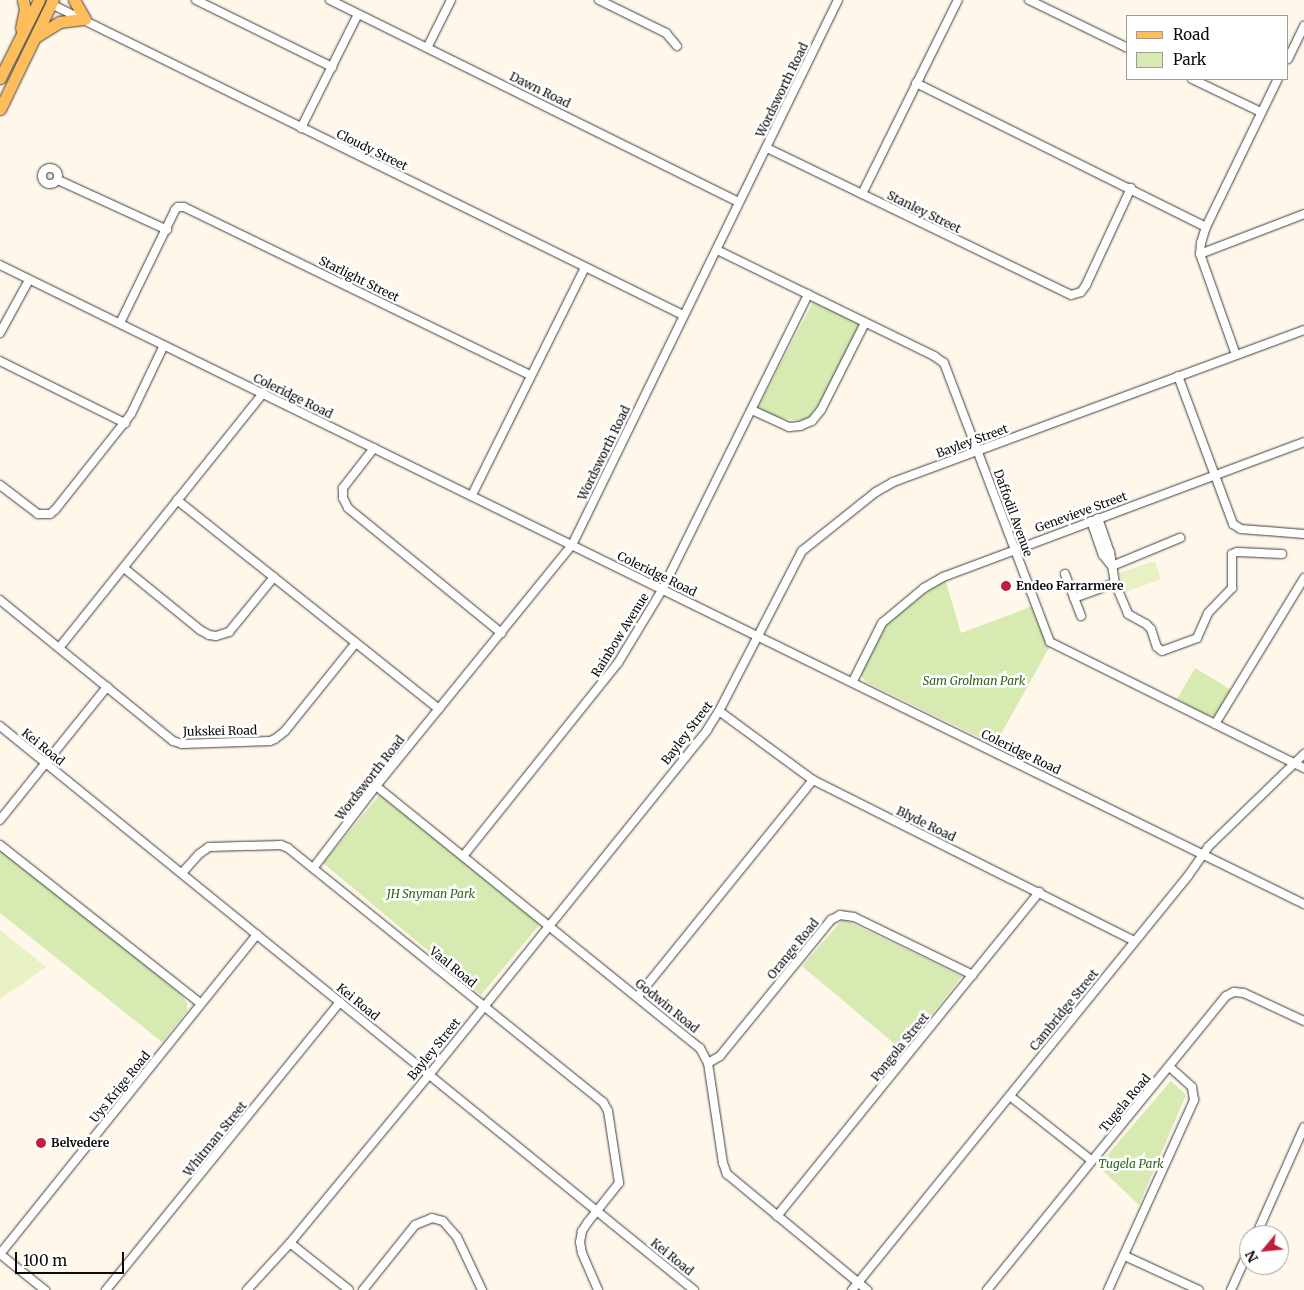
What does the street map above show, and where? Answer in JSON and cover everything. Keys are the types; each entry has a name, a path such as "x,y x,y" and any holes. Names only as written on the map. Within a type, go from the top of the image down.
{"main road":[{"path":"19,42 25,8 23,0"},
{"path":"0,78 40,0"},
{"path":"36,36 59,22 84,19 74,0"},
{"path":"0,109 52,2"}],"street":[{"path":"196,0 332,67"},
{"name":"Dawn Road","path":"330,0 428,46 740,202"},
{"path":"428,46 451,0"},
{"path":"598,0 666,33 677,46"},
{"name":"Wordsworth Road","path":"314,868 376,786 572,545 838,0"},
{"path":"862,194 958,0"},
{"path":"1029,0 1126,47"},
{"name":"Cloudy Street","path":"52,2 301,128 683,315"},
{"path":"301,128 358,14"},
{"path":"1289,57 1304,26"},
{"path":"1194,80 1261,112"},
{"path":"1236,355 1200,254 1200,243 1277,80"},
{"path":"916,82 1206,227"},
{"name":"Stanley Street","path":"767,148 1071,295 1081,292 1086,285 1131,188"},
{"path":"58,180 167,230 120,323"},
{"name":"Starlight Street","path":"167,230 178,207 193,210 530,375"},
{"path":"1200,254 1304,214"},
{"name":"Daffodil Avenue","path":"717,250 934,356 944,363 1050,642 1304,768"},
{"name":"Coleridge Road","path":"0,265 1304,904"},
{"path":"472,495 585,267"},
{"path":"0,333 28,280"},
{"name":"Rainbow Avenue","path":"464,855 611,674 662,590 808,294"},
{"path":"752,410 789,426 800,426 812,421 821,410 865,322"},
{"name":"Bayley Street","path":"247,1290 290,1243 429,1075 707,730 719,712 759,636 791,567 802,550 884,487 1304,330"},
{"path":"0,485 38,514 50,514 125,423 138,402 164,345"},
{"path":"0,361 125,423"},
{"path":"1178,376 1233,524 1241,529 1304,534"},
{"path":"59,648 263,393"},
{"name":"Genevieve Street","path":"853,682 882,623 935,581 1014,549 1304,442"},
{"path":"374,448 343,488 343,498 348,508 501,633"},
{"path":"177,500 355,644 439,709"},
{"path":"1094,520 1110,552 1114,583 1128,614 1146,624 1158,650 1166,651 1197,638 1208,613 1230,591 1232,554 1236,552 1282,554"},
{"path":"1112,566 1180,538"},
{"path":"124,568 200,630 216,636 229,632 274,577"},
{"path":"1065,574 1081,616"},
{"path":"1215,724 1304,578"},
{"path":"1074,598 1114,583"},
{"name":"Jukskei Road","path":"0,600 107,688 178,743 270,741 285,731 355,644"},
{"path":"0,820 107,688"},
{"name":"Blyde Road","path":"719,712 812,780 1134,941"},
{"name":"Kei Road","path":"2,729 694,1290"},
{"name":"Cambridge Street","path":"852,1290 1010,1096 1214,840 1304,754"},
{"path":"638,996 812,780"},
{"name":"Godwin Road","path":"376,786 464,855 700,1048 708,1063 725,1170 730,1178 867,1290"},
{"path":"0,845 201,1004"},
{"name":"Vaal Road","path":"182,873 199,854 213,846 281,845 288,848 601,1100 607,1108 615,1147 619,1183 582,1231 580,1242 582,1253 598,1290"},
{"name":"Pongola Street","path":"777,1216 1039,892"},
{"name":"Orange Road","path":"708,1063 720,1056 832,920 840,915 854,916 973,975"},
{"name":"Uys Krige Road","path":"0,1254 257,934"},
{"name":"Tugela Road","path":"987,1290 1226,996 1234,992 1244,993 1304,1021"},
{"name":"Whitman Street","path":"106,1290 340,1002"},
{"path":"1108,1290 1194,1100 1192,1087 1170,1067"},
{"path":"1010,1096 1091,1160"},
{"path":"1260,1225 1304,1127"},
{"path":"363,1290 415,1225 432,1218 443,1221 457,1237 482,1290"},
{"path":"290,1243 349,1290"},
{"path":"0,1254 45,1290"},
{"path":"1125,1256 1199,1290"},
{"path":"1231,1290 1239,1272"}],"green space":[{"path":"813,302 862,324 820,409 804,421 778,418 757,409"},
{"path":"1155,561 1161,579 1126,592 1119,573"},
{"name":"Sam Grolman Park","path":"945,579 961,633 1033,606 1050,646 995,745 866,682 861,674 888,621"},
{"path":"1195,668 1233,691 1220,715 1205,716 1177,699"},
{"name":"JH Snyman Park","path":"382,792 540,924 481,995 323,863"},
{"path":"0,846 182,995 187,1003 187,1011 162,1042 0,913"},
{"path":"843,919 962,976 903,1051 802,966"},
{"path":"0,930 46,967 0,999"},
{"name":"Tugela Park","path":"1171,1081 1186,1095 1139,1205 1098,1166"}],"place":[{"name":"Endeo Farrarmere","path":"1006,586"},
{"name":"Belvedere","path":"41,1143"}]}
